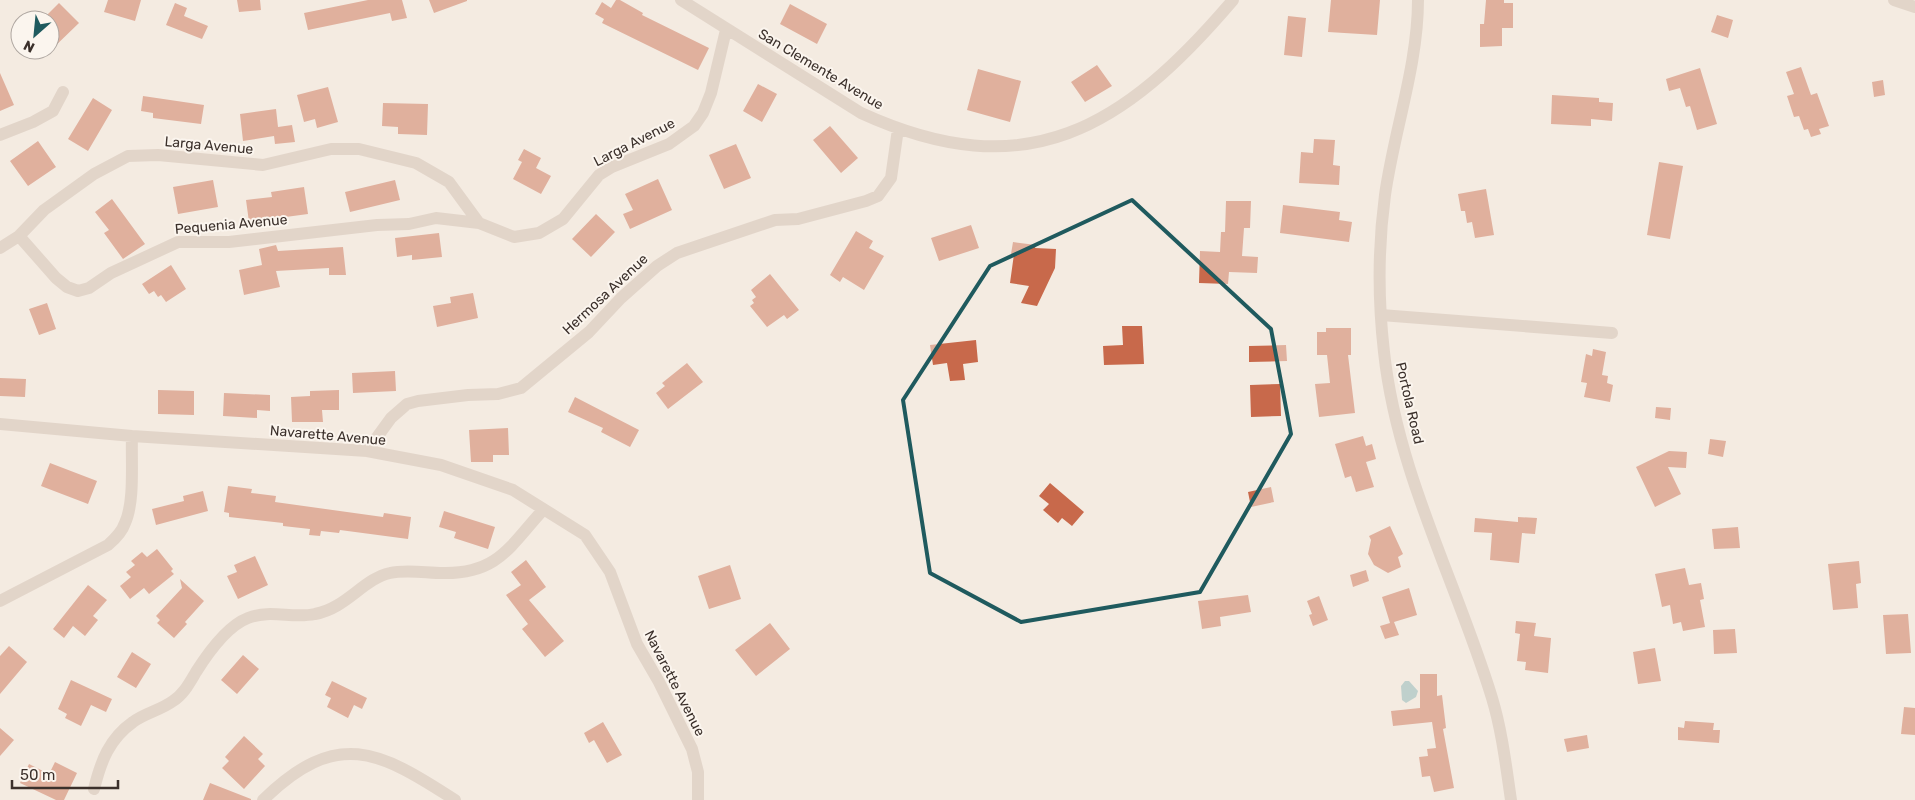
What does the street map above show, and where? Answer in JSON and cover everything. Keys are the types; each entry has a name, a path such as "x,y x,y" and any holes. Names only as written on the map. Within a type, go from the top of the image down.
{"street":[{"name":"San Clemente Avenue","path":"681,0 861,113 898,129 928,138 995,147 1031,144 1065,136 1098,121 1128,102 1211,26 1233,0"},
{"name":"Portola Road","path":"1418,0 1415,39 1385,195 1380,249 1381,315 1384,354 1394,412 1420,503 1477,653 1493,701 1504,752 1510,800"},
{"path":"1894,0 1915,7"},
{"name":"Larga Avenue","path":"0,248 19,236 44,210 94,174 128,156 158,155 263,165 331,149 359,149 416,163 449,182 479,223 514,237 539,233 563,219 591,182 599,175 612,167 669,144 694,126 703,113 711,93 726,30"},
{"path":"0,135 33,122 52,111 64,92"},
{"name":"Hermosa Avenue","path":"367,451 398,410 408,404 418,400 468,394 498,394 521,388 589,332 621,298 657,266 678,253 775,220 798,219 878,196 891,178 898,129"},
{"name":"Pequenia Avenue","path":"19,236 56,278 67,288 78,291 89,288 111,273 178,242 229,242 409,224 436,218 479,223"},
{"path":"1381,315 1612,333"},
{"name":"Navarette Avenue","path":"0,424 132,436 367,451 448,467 512,490 585,535 610,572 637,644 692,749 698,772 698,800"},
{"path":"0,601 108,545 118,535 125,524 129,510 132,436"},
{"path":"94,789 107,748 133,722 174,701 188,687 197,670 218,644 238,624 263,614 275,613 297,617 326,612 346,602 375,579 391,573 463,573 478,570 501,556 544,510"},
{"path":"263,800 291,774 310,762 329,757 358,754 381,759 408,769 455,800"}],"highlighted area":[{"path":"1132,200 1271,329 1291,434 1200,592 1021,622 930,573 903,400 990,266"}],"water":[{"path":"1405,681 1409,681 1418,691 1416,697 1406,703 1402,700 1401,686"}],"building":[{"path":"108,0 141,0 135,21 104,12"},
{"path":"237,0 260,0 261,10 239,12"},
{"path":"368,0 402,0 407,18 392,21 390,13 308,30 304,13"},
{"path":"429,0 467,0 467,1 434,13"},
{"path":"616,0 620,0 643,13 642,15 709,48 698,70 602,23 604,19 595,14 602,2 611,8"},
{"path":"1331,0 1380,0 1377,35 1328,32"},
{"path":"1486,0 1504,0 1504,3 1513,3 1513,28 1502,28 1502,46 1480,47 1480,24 1484,24"},
{"path":"59,3 79,23 60,41 60,10 52,10"},
{"path":"175,3 187,8 184,16 208,26 202,39 166,25"},
{"path":"790,4 827,24 817,44 780,24"},
{"path":"1717,15 1733,20 1728,38 1711,32"},
{"path":"1288,16 1306,18 1302,57 1284,55"},
{"path":"1097,65 1112,86 1085,102 1071,82"},
{"path":"1801,67 1811,95 1817,93 1829,126 1819,129 1821,134 1811,137 1808,129 1804,130 1799,116 1794,117 1787,96 1794,94 1786,72"},
{"path":"1700,68 1717,124 1697,130 1690,106 1686,107 1680,88 1669,91 1666,79"},
{"path":"978,69 1021,81 1010,122 967,110"},
{"path":"0,73 14,105 0,111"},
{"path":"1883,80 1885,95 1874,97 1872,82"},
{"path":"758,84 777,94 762,122 743,111"},
{"path":"328,87 338,122 317,128 315,119 304,122 297,95"},
{"path":"1552,95 1599,98 1599,102 1613,103 1612,121 1591,119 1591,126 1551,124"},
{"path":"143,96 204,105 201,124 153,118 153,113 141,111"},
{"path":"93,98 112,110 88,151 68,139"},
{"path":"383,103 428,104 427,135 398,134 398,127 382,126"},
{"path":"276,109 278,127 292,125 295,142 275,144 274,136 243,141 240,114"},
{"path":"830,126 858,158 841,173 813,140"},
{"path":"1314,139 1335,140 1333,165 1340,166 1339,185 1299,183 1301,152 1313,153"},
{"path":"38,141 56,167 28,186 10,161"},
{"path":"736,144 751,178 724,189 709,155"},
{"path":"524,149 541,158 536,168 551,176 541,194 513,179 522,162 518,160"},
{"path":"1659,162 1683,166 1670,239 1647,235"},
{"path":"658,179 672,210 630,229 623,214 633,210 625,194"},
{"path":"213,180 218,207 178,214 173,187"},
{"path":"395,180 400,200 350,212 345,192"},
{"path":"304,187 308,214 249,222 246,200 272,197 271,192"},
{"path":"1486,189 1494,235 1475,238 1472,222 1467,223 1465,211 1461,211 1458,194"},
{"path":"112,199 145,244 123,259 104,233 109,230 95,212"},
{"path":"1226,201 1251,201 1250,228 1244,228 1242,256 1258,257 1257,273 1229,272 1228,284 1199,283 1200,251 1220,252 1221,232 1225,232"},
{"path":"1283,205 1340,212 1339,220 1352,222 1349,242 1280,233"},
{"path":"596,214 615,232 591,257 572,239"},
{"path":"971,225 979,248 939,261 931,238"},
{"path":"856,231 873,241 869,248 884,256 864,290 843,277 840,282 830,275"},
{"path":"439,233 442,257 412,260 412,255 397,257 395,238"},
{"path":"1013,242 1036,245 1035,248 1056,249 1055,268 1037,306 1021,303 1029,286 1010,283 1014,254 1011,254"},
{"path":"276,245 278,251 343,247 346,275 329,275 329,268 276,271 280,287 244,295 239,270 262,265 259,249"},
{"path":"171,265 186,289 166,302 161,295 158,297 154,291 149,294 142,284"},
{"path":"770,274 799,310 787,319 784,315 767,327 750,306 754,303 752,300 756,297 751,290"},
{"path":"473,293 478,318 437,327 433,306 451,303 450,297"},
{"path":"47,303 56,329 39,335 29,309"},
{"path":"1122,326 1142,326 1144,364 1104,365 1103,346 1123,345"},
{"path":"1326,328 1351,328 1351,355 1348,355 1355,413 1319,417 1315,384 1330,383 1327,355 1317,355 1317,332 1326,332"},
{"path":"976,340 978,362 963,364 965,380 950,381 947,363 933,365 930,345"},
{"path":"1286,345 1287,361 1249,362 1249,346"},
{"path":"1593,349 1606,352 1602,375 1608,376 1607,383 1613,385 1610,402 1584,397 1587,383 1581,382 1586,354 1592,356"},
{"path":"687,363 703,382 668,409 656,393 665,386 662,383"},
{"path":"395,371 396,391 353,393 352,373"},
{"path":"0,378 26,379 25,397 0,396"},
{"path":"1280,384 1281,416 1251,417 1250,385"},
{"path":"158,390 194,391 194,415 158,414"},
{"path":"339,390 339,410 322,410 323,422 292,422 291,397 310,396 310,391"},
{"path":"224,393 270,395 270,411 257,410 257,418 223,416"},
{"path":"575,397 639,430 630,447 601,432 603,428 568,412"},
{"path":"1656,407 1671,408 1670,420 1655,418"},
{"path":"508,428 509,455 493,455 493,462 471,462 469,430"},
{"path":"1363,436 1366,446 1372,444 1376,459 1366,462 1374,487 1356,492 1351,476 1345,478 1335,444"},
{"path":"1710,439 1726,441 1723,457 1708,454"},
{"path":"1669,451 1687,452 1686,468 1668,467 1681,494 1655,507 1636,467"},
{"path":"50,463 97,481 88,504 41,486"},
{"path":"1050,483 1084,512 1072,526 1062,518 1058,523 1043,510 1049,504 1039,496"},
{"path":"228,486 252,489 251,493 276,496 275,502 383,517 384,513 411,517 408,539 340,530 339,533 321,531 320,536 309,535 310,529 283,526 283,523 229,517 229,513 224,512"},
{"path":"1271,487 1274,502 1251,507 1248,492"},
{"path":"203,491 208,511 156,525 152,509 184,501 183,496"},
{"path":"444,511 495,527 488,549 454,538 456,532 439,527"},
{"path":"1518,517 1537,518 1535,534 1522,533 1519,563 1490,560 1492,533 1474,532 1475,518 1518,522"},
{"path":"1390,526 1403,554 1398,557 1401,567 1388,573 1374,565 1368,554 1371,540 1369,536"},
{"path":"1738,527 1740,548 1714,549 1712,529"},
{"path":"157,549 173,569 171,571 174,574 149,594 144,588 130,599 120,586 131,577 126,572 135,565 131,561 142,552 147,557"},
{"path":"255,556 268,585 238,599 227,576 237,572 234,565"},
{"path":"526,560 546,587 529,600 564,641 545,657 522,629 528,624 506,595 521,585 511,572"},
{"path":"1859,561 1861,583 1856,584 1858,608 1833,610 1828,564"},
{"path":"730,565 741,599 709,609 698,576"},
{"path":"1685,568 1689,585 1701,583 1704,599 1700,600 1705,627 1683,631 1681,622 1673,624 1670,605 1662,607 1655,574"},
{"path":"1366,570 1369,581 1353,587 1350,575"},
{"path":"180,579 204,601 185,622 187,624 174,638 157,623 160,620 156,616 182,588"},
{"path":"88,585 107,600 93,616 98,620 85,636 73,626 64,638 53,629"},
{"path":"1409,588 1417,615 1394,622 1399,635 1385,639 1380,626 1390,623 1382,597"},
{"path":"1248,595 1251,612 1220,617 1221,626 1202,629 1198,601"},
{"path":"1319,596 1328,620 1313,626 1309,615 1312,614 1307,601"},
{"path":"1908,614 1911,653 1886,654 1883,615"},
{"path":"1516,621 1536,623 1534,636 1551,638 1548,673 1525,670 1526,662 1517,661 1520,634 1515,633"},
{"path":"770,623 790,649 756,676 735,650"},
{"path":"1735,629 1737,653 1714,654 1713,630"},
{"path":"9,646 27,662 0,694 0,656"},
{"path":"1655,648 1661,681 1638,684 1633,652"},
{"path":"132,652 151,664 136,688 117,677"},
{"path":"243,655 259,669 237,694 221,680"},
{"path":"1420,674 1437,674 1437,696 1442,695 1446,728 1443,729 1454,788 1434,792 1430,776 1422,777 1419,757 1428,756 1427,749 1436,748 1432,722 1393,726 1391,711 1420,708"},
{"path":"71,680 112,699 106,712 91,705 81,726 65,718 67,714 58,709"},
{"path":"332,681 367,698 362,709 354,705 348,718 327,707 331,698 325,695"},
{"path":"1904,707 1915,708 1915,735 1901,734"},
{"path":"1685,721 1714,723 1713,730 1720,730 1719,743 1678,740 1678,727 1684,728"},
{"path":"603,722 622,755 607,763 594,740 589,743 584,733"},
{"path":"0,728 14,740 0,756"},
{"path":"1587,735 1589,748 1567,752 1564,739"},
{"path":"244,736 263,754 258,759 265,766 244,789 222,768 229,761 225,757"},
{"path":"55,762 77,773 64,800 56,800 20,783 29,764 49,774"},
{"path":"210,783 251,799 251,800 203,800"}]}
